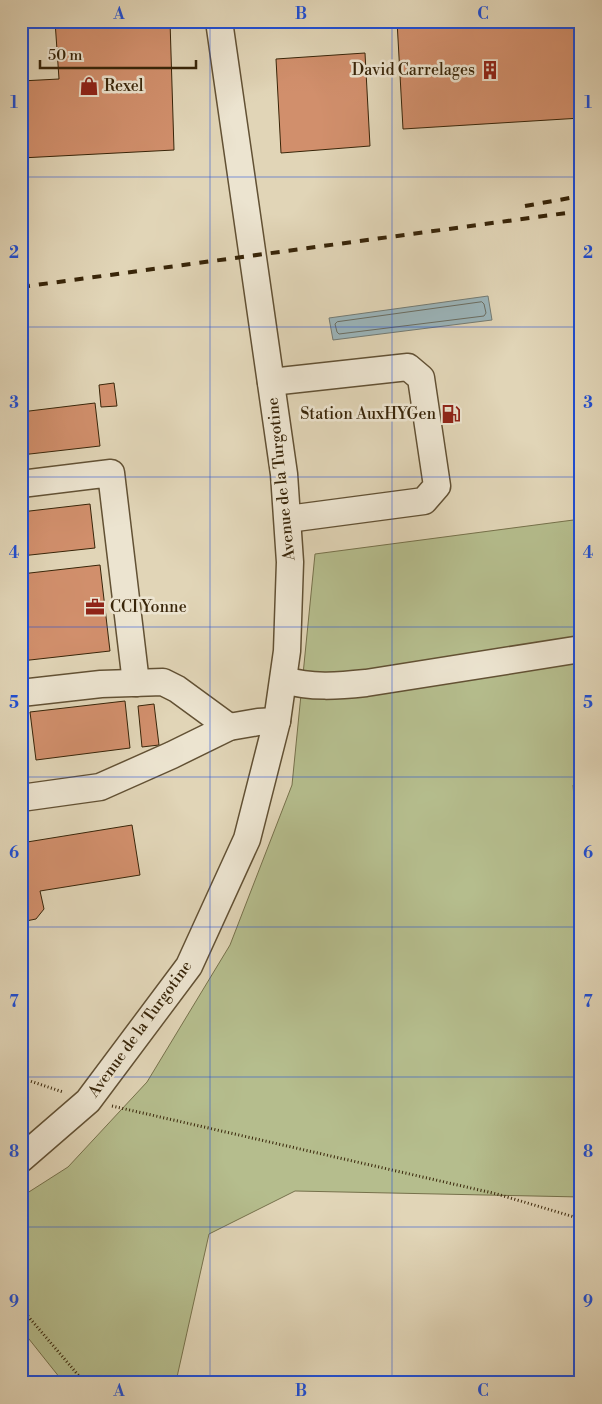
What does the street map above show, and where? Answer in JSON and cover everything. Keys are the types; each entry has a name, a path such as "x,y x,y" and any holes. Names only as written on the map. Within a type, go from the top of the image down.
{"street":[{"name":"Avenue de la Turgotine","path":"21,1159 88,1101 189,966 246,839 277,721 284,680 290,602 288,519 284,474 219,21"},
{"path":"270,382 408,367 421,378 437,486 424,501 288,519"},
{"path":"21,484 111,473 136,683"},
{"path":"284,680 298,684 345,686 581,649"},
{"path":"21,693 101,684 163,682 177,689 229,727"},
{"path":"21,798 100,787 229,727 277,721"}],"path":[{"path":"21,1078 88,1101 497,1194 581,1219"},
{"path":"21,1308 85,1383"}],"green space":[{"path":"581,519 581,783 573,785 581,880 581,1197 295,1191 209,1234 177,1377 179,1383 64,1383 21,1329 21,1197 68,1167 147,1082 230,945 292,785 315,554"}],"water":[{"path":"488,296 492,320 333,340 329,318"}],"building":[{"path":"55,21 170,21 174,150 21,158 21,81 59,79"},
{"name":"David Carrelages","path":"397,21 581,21 581,118 403,129"},
{"path":"365,53 370,146 281,153 276,59"},
{"path":"114,383 117,406 101,407 99,385"},
{"path":"95,403 100,446 21,455 21,412"},
{"path":"90,504 95,548 21,556 21,512"},
{"path":"100,565 110,651 21,661 21,574"},
{"path":"125,701 130,748 36,760 30,712"},
{"path":"154,704 159,745 142,747 138,706"},
{"path":"132,825 140,875 40,891 44,909 36,919 21,922 21,843"},
{"path":"21,1338 27,1345 21,1350"}],"railway":[{"path":"525,206 581,196"},
{"path":"21,287 581,211"}],"place":[{"name":"David Carrelages","path":"490,70"},
{"name":"Rexel","path":"89,86"},
{"name":"Station AuxHYGen","path":"451,414"},
{"name":"CCI Yonne","path":"95,607"}]}
